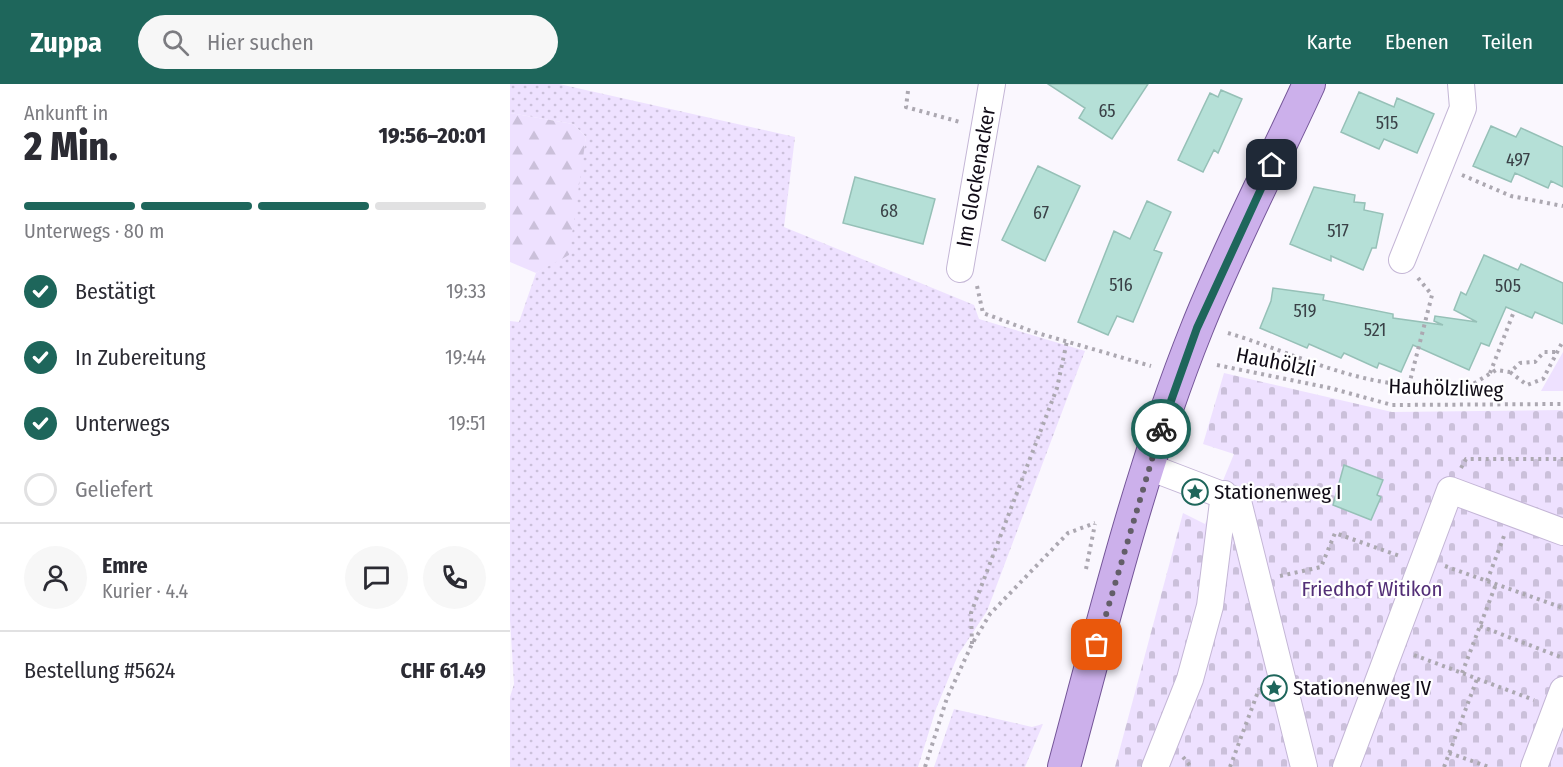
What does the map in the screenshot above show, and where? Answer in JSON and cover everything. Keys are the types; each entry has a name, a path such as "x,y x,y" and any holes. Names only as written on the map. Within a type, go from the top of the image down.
{"main road":[{"path":"1064,767 1121,557 1197,328 1310,84"}],"street":[{"name":"Im Glockenacker","path":"968,278 984,128 992,84"},
{"path":"1402,260 1463,108 1461,84"},
{"path":"1149,467 1238,501 1304,767"},
{"path":"1346,767 1450,490 1563,532"},
{"path":"1155,767 1190,679 1210,606 1224,494"},
{"path":"1534,767 1560,699"}],"path":[{"path":"908,91 906,107 984,128"},
{"path":"1440,166 1511,196 1563,206"},
{"path":"1402,260 1432,295 1410,385"},
{"path":"968,278 983,313 1034,332 1151,366"},
{"path":"1490,374 1513,314"},
{"path":"1228,333 1307,362 1389,384 1410,385 1473,384 1496,370 1510,372 1527,385 1543,379 1563,341"},
{"path":"972,644 971,613 1057,388 1067,341"},
{"path":"1510,372 1520,363 1535,362 1544,352 1558,352"},
{"name":"Hauhölzli","path":"1217,365 1330,388"},
{"name":"Hauhölzliweg","path":"1330,388 1392,405 1563,404"},
{"path":"1450,490 1466,459 1563,459"},
{"path":"1486,581 1513,513"},
{"path":"925,767 947,699 972,644 990,614 1068,533 1095,523 1084,580"},
{"path":"1259,580 1321,567 1335,533 1496,584 1563,608"},
{"path":"1462,673 1496,584"},
{"path":"1480,626 1563,658"},
{"path":"1391,646 1477,679 1560,699"},
{"path":"1444,767 1477,679"},
{"path":"1230,767 1260,686"},
{"path":"1449,753 1489,767"}],"green space":[{"path":"510,84 559,84 795,137 784,227 974,305 979,319 1085,351 987,611 958,655 936,709 918,767 510,767 510,697 514,684 510,620 510,321 519,322 536,273 549,265 578,181 586,137 573,124 510,113"},
{"path":"510,113 573,124 586,137 569,255 536,273 510,262"},
{"path":"1563,352 1563,391 1541,391"},
{"name":"Friedhof Witikon","path":"1224,373 1392,412 1563,410 1563,767 1115,767 1183,513 1205,524 1234,454 1203,444"},
{"path":"954,709 1032,727 1043,724 1025,767 934,767"}],"building":[{"path":"1048,84 1148,84 1112,139 1079,118 1085,108"},
{"path":"1221,90 1242,99 1218,153 1214,150 1203,172 1178,160 1210,93 1218,97"},
{"path":"1359,92 1394,107 1397,98 1434,114 1417,153 1384,139 1379,149 1341,132"},
{"path":"1491,126 1516,137 1521,128 1563,147 1563,187 1551,181 1548,188 1515,173 1511,182 1473,166"},
{"path":"1038,166 1080,186 1045,261 1002,240"},
{"path":"855,177 935,199 923,244 843,223"},
{"path":"1314,187 1355,195 1354,202 1365,203 1364,210 1383,214 1376,248 1372,248 1363,270 1331,256 1331,261 1290,244"},
{"path":"1147,201 1171,212 1154,250 1162,253 1133,322 1117,316 1108,335 1078,322 1114,231 1130,239"},
{"path":"1484,255 1518,270 1521,264 1563,283 1563,324 1535,312 1532,318 1506,307 1489,346 1481,343 1469,370 1413,345 1401,372 1379,363 1377,368 1344,353 1341,358 1309,344 1307,348 1260,328 1271,301 1273,288 1324,295 1323,300 1393,314 1393,318 1443,325 1434,321 1435,316 1477,322 1454,310 1461,292 1466,295"},
{"path":"1344,465 1383,480 1377,495 1381,497 1371,520 1333,505"}],"way so far":[{"path":"1097,645 1121,557 1161,429"}],"place":[{"name":"Stationenweg I","path":"1195,492"},
{"name":"Stationenweg IV","path":"1274,688"}],"route":[{"path":"1161,429 1197,328 1272,165"}]}
